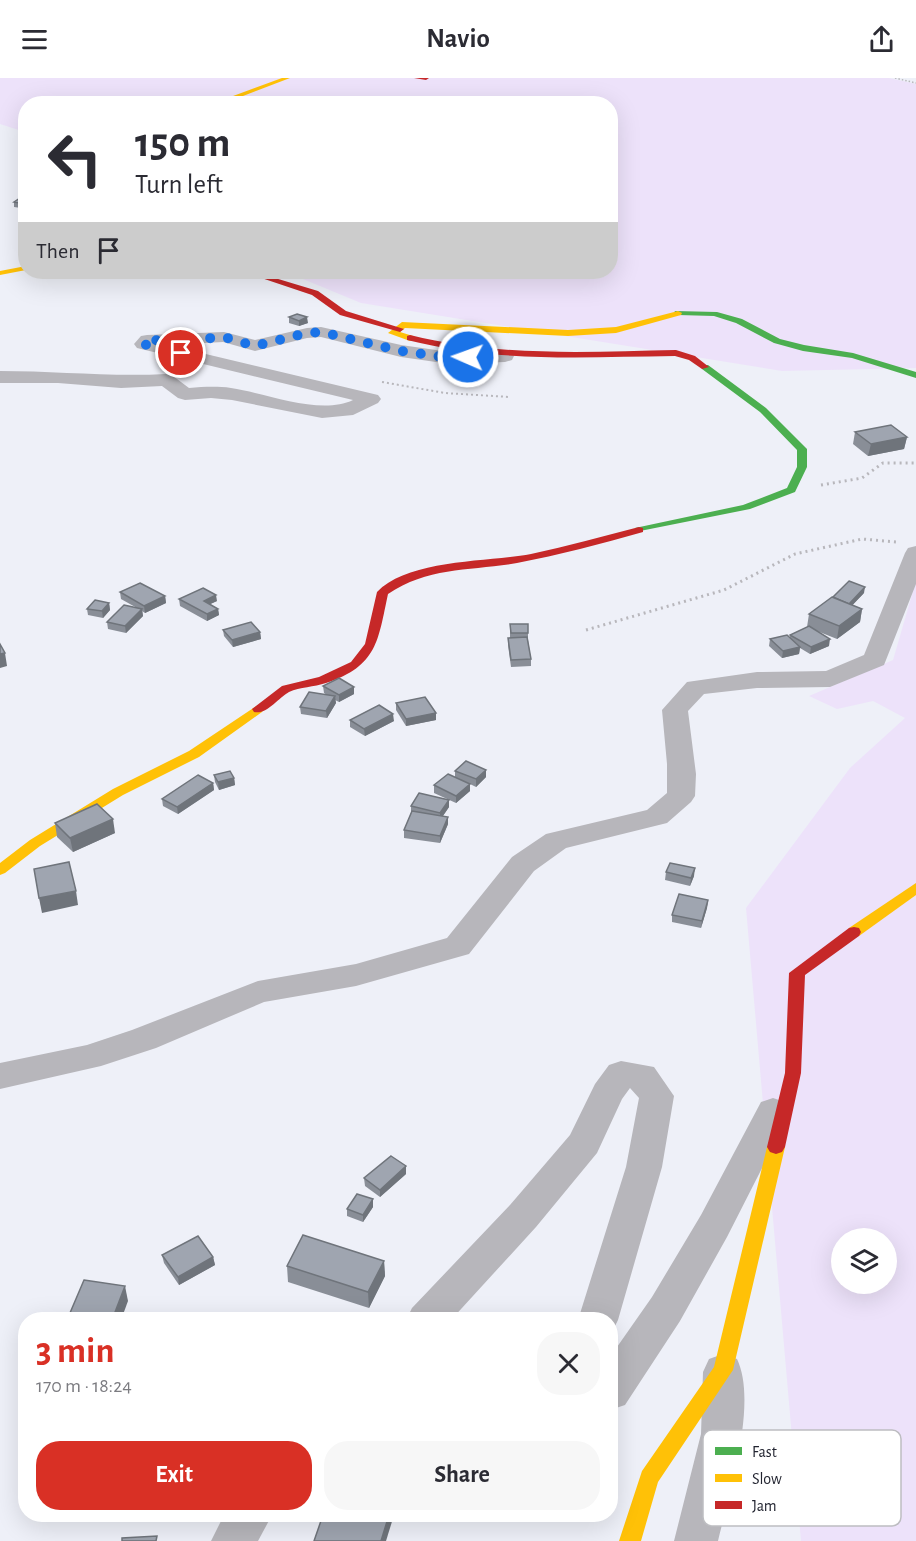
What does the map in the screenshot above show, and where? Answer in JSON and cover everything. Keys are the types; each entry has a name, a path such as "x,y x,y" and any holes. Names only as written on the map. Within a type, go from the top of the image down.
{"main road":[{"path":"238,96 287,78"},
{"path":"417,78 426,78"},
{"path":"0,273 18,270"},
{"path":"270,279 315,293 343,313 400,329"},
{"path":"0,870 35,843 118,792 194,754 286,689 323,680 355,665 371,644 383,592 395,583 438,567 506,561 592,543 660,524 746,507 791,490 802,467 802,449 763,410 692,358 676,353 505,356 418,342 392,333 400,329 402,325 567,333 633,327 676,313 695,312 714,314 739,321 761,335 803,348 853,356 916,375"},
{"path":"630,1541 649,1478 723,1370 793,1073 796,974 916,888"}],"street":[{"path":"0,377 58,377 121,381 166,380 185,394 211,392 322,412 345,411 371,399 270,376 226,362 143,344 147,340 175,341 224,337 255,346 307,333 321,332 401,351 450,358 505,356"},
{"path":"0,1076 89,1057 144,1039 258,992 356,975 458,946 523,864 556,841 657,817 681,796 684,773 679,753 675,710 696,687 757,680 830,679 875,660 911,548"},
{"path":"618,1380 666,1309 714,1226 793,1073"},
{"path":"433,1312 523,1216 584,1143 607,1093 621,1074 642,1076 657,1096 655,1108 644,1167 600,1312"},
{"path":"722,1430 723,1370"},
{"path":"696,1541 703,1512"},
{"path":"233,1541 245,1522"}],"path":[{"path":"895,78 916,83"},
{"path":"375,380 410,389 439,393 509,397"},
{"path":"791,490 863,479 876,472 883,463 916,463"},
{"path":"586,630 724,590 795,554 862,538 911,548"}],"shaded area":[{"path":"0,78 889,78 916,84 916,368 782,371 361,303 303,279 618,279 618,96 18,96 18,130 0,124"},
{"path":"916,581 916,1541 801,1541 800,1526 901,1526 901,1430 791,1430 746,908 850,768 905,718 873,701 837,709 809,696 893,660"}],"building":[{"path":"297,314 307,317 299,321 289,317"},
{"path":"891,425 907,437 871,444 855,432"},
{"path":"849,581 865,587 849,604 833,597"},
{"path":"140,583 165,596 144,606 120,592"},
{"path":"203,588 216,595 204,601 218,609 207,614 179,599"},
{"path":"832,597 862,609 839,626 809,614"},
{"path":"95,600 109,603 102,611 87,609"},
{"path":"124,605 142,609 125,626 107,622"},
{"path":"251,622 260,632 232,640 223,630"},
{"path":"510,624 528,624 528,633 511,633"},
{"path":"809,626 830,639 811,647 790,635"},
{"path":"787,635 800,647 783,651 770,639"},
{"path":"527,637 531,659 511,660 508,638"},
{"path":"0,644 5,653 0,654"},
{"path":"339,678 354,687 339,695 323,686"},
{"path":"309,692 335,696 326,711 300,707"},
{"path":"425,697 436,713 406,719 396,703"},
{"path":"379,705 393,714 364,729 350,720"},
{"path":"466,761 486,770 476,779 455,771"},
{"path":"230,771 234,778 218,782 214,775"},
{"path":"448,774 470,784 456,796 434,785"},
{"path":"198,775 213,783 177,807 162,799"},
{"path":"419,793 449,800 440,813 411,806"},
{"path":"97,804 113,819 70,838 55,823"},
{"path":"412,811 448,817 440,836 404,830"},
{"path":"69,862 76,891 39,898 34,869"},
{"path":"670,863 695,868 691,878 666,872"},
{"path":"679,894 708,900 702,921 672,915"},
{"path":"391,1156 406,1166 380,1190 364,1178"},
{"path":"357,1194 373,1199 363,1215 347,1209"},
{"path":"303,1235 384,1261 368,1292 287,1266"},
{"path":"198,1236 213,1257 178,1277 162,1255"},
{"path":"84,1280 125,1286 115,1312 70,1312"},
{"path":"321,1522 387,1522 381,1541 314,1541"},
{"path":"157,1536 156,1541 122,1541 122,1538"}],"traffic: fast":[{"path":"678,313 714,314 739,321 777,341 803,348 853,356 916,375"},
{"path":"639,530 746,507 791,490 802,467 802,449 763,410 705,367"}],"traffic: slow":[{"path":"238,96 287,78"},
{"path":"0,273 18,270"},
{"path":"410,338 392,333 400,329 402,325 568,333 616,330 678,313"},
{"path":"0,870 35,843 118,792 194,754 258,709"},
{"path":"854,932 916,888"},
{"path":"630,1541 649,1478 723,1370 776,1147"}],"traffic: jam":[{"path":"417,78 426,78"},
{"path":"270,279 315,293 343,313 400,329"},
{"path":"410,338 443,346 509,354 676,353 692,358 705,367"},
{"path":"258,709 286,689 323,680 355,665 371,644 383,592 411,576 438,569 532,557 639,530"},
{"path":"776,1147 793,1073 797,973 854,932"}],"route":[{"path":"181,353 143,344 147,340 175,341 224,337 255,346 307,333 321,332 401,351 450,358 468,357"}]}
